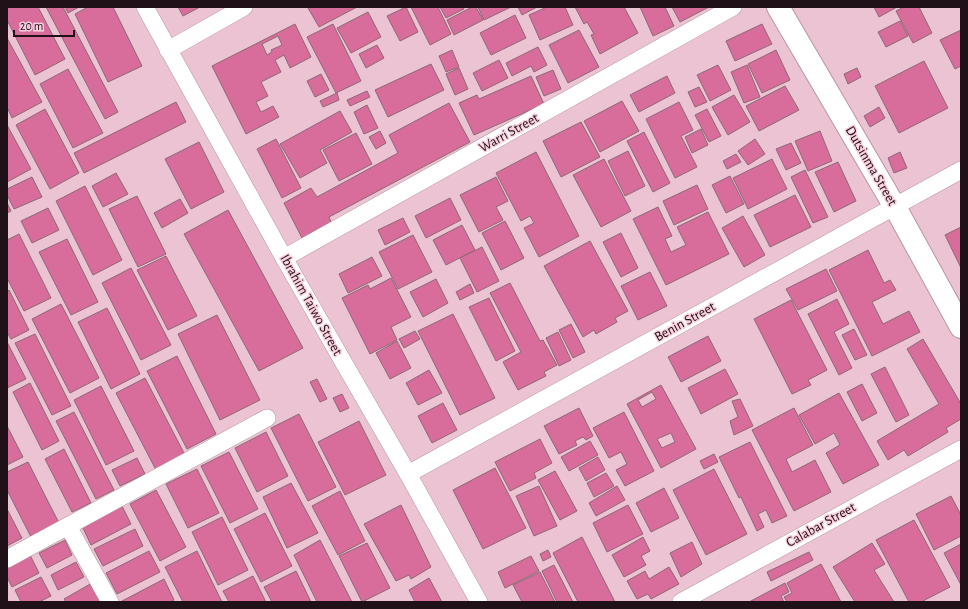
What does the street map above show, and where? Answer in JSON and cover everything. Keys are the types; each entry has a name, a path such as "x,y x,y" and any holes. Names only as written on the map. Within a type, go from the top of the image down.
{"street":[{"name":"Ibrahim Taiwo Street","path":"145,7 284,258 348,372 408,474 479,602"},
{"path":"168,50 244,7"},
{"name":"Warri Street","path":"284,258 733,7"},
{"name":"Dutsinma Street","path":"778,7 895,206 961,327"},
{"name":"Benin Street","path":"408,474 961,170"},
{"path":"7,559 268,418"},
{"name":"Calabar Street","path":"681,602 961,449"},
{"path":"68,526 110,602"}],"building":[{"path":"7,7 38,7 65,59 35,75 7,20"},
{"path":"46,7 63,7 118,112 105,119"},
{"path":"65,7 79,7 68,13"},
{"path":"88,7 113,7 142,66 108,82 75,14"},
{"path":"178,7 200,7 183,16"},
{"path":"357,7 319,27 308,8"},
{"path":"406,7 418,32 400,41 387,16"},
{"path":"411,7 438,7 451,34 430,45"},
{"path":"440,7 463,7 464,9 446,18"},
{"path":"472,7 476,7 483,20 454,35 447,20"},
{"path":"478,7 511,7 484,20"},
{"path":"518,7 537,7 522,15"},
{"path":"547,7 565,7 573,25 540,40 529,15"},
{"path":"575,7 624,7 638,33 600,54 591,35 594,34 587,22 584,24"},
{"path":"640,7 665,7 674,26 653,36"},
{"path":"672,7 709,7 680,22"},
{"path":"874,7 897,7 879,17"},
{"path":"904,7 919,7 932,33 913,43 896,11"},
{"path":"368,12 381,37 351,53 337,28"},
{"path":"515,15 526,38 491,55 480,33"},
{"path":"900,21 908,36 886,47 878,32"},
{"path":"295,24 311,57 290,68 284,55 275,60 281,72 261,82 268,96 256,102 261,112 273,106 279,117 246,134 212,66","holes":["278,36 282,45 271,50 272,52 267,55 262,44"]},
{"path":"333,24 361,81 336,93 307,37"},
{"path":"762,24 772,44 735,61 726,41"},
{"path":"579,30 599,67 568,83 549,45"},
{"path":"961,30 961,66 955,69 940,40"},
{"path":"7,38 42,102 12,118 7,107"},
{"path":"377,45 384,58 366,68 359,54"},
{"path":"538,47 547,65 534,72 531,66 512,76 506,63"},
{"path":"452,50 459,67 446,72 439,56"},
{"path":"776,50 790,80 762,93 748,64"},
{"path":"499,60 508,78 482,91 473,73"},
{"path":"924,61 948,108 899,133 875,86"},
{"path":"431,64 444,90 388,117 375,90"},
{"path":"718,65 731,90 710,101 697,75"},
{"path":"747,65 760,97 744,103 731,72"},
{"path":"459,68 468,89 455,95 446,74"},
{"path":"857,68 861,77 848,84 844,74"},
{"path":"68,69 103,133 73,148 40,84"},
{"path":"553,70 561,89 544,96 536,77"},
{"path":"321,74 329,90 315,97 307,81"},
{"path":"531,76 544,104 474,135 459,103 477,95 479,99"},
{"path":"667,76 675,93 639,112 630,95"},
{"path":"785,86 799,110 759,131 746,106"},
{"path":"699,87 707,102 695,107 688,92"},
{"path":"367,91 370,97 350,106 347,100"},
{"path":"337,93 339,100 323,107 320,101"},
{"path":"734,95 750,122 728,135 712,107"},
{"path":"622,101 639,131 600,152 584,121"},
{"path":"176,102 186,122 84,173 74,153"},
{"path":"679,102 693,130 681,136 697,167 675,178 646,119"},
{"path":"449,103 470,142 329,217 331,222 302,238 284,203 311,188 317,197 398,153 389,135"},
{"path":"367,105 378,128 364,134 354,112"},
{"path":"879,107 885,118 870,127 864,116"},
{"path":"45,109 79,173 50,189 16,125"},
{"path":"707,109 721,136 709,142 695,115"},
{"path":"340,111 352,132 320,150 327,163 300,178 280,144"},
{"path":"581,122 600,157 561,177 543,141"},
{"path":"7,125 31,169 7,182"},
{"path":"701,129 708,145 692,153 685,137"},
{"path":"380,131 386,143 376,149 369,137"},
{"path":"820,131 832,161 808,171 795,141"},
{"path":"644,132 670,183 653,192 627,141"},
{"path":"356,133 372,164 339,181 323,150"},
{"path":"276,139 301,188 282,198 257,149"},
{"path":"755,139 765,154 748,165 738,151"},
{"path":"199,142 224,192 191,209 165,159"},
{"path":"791,143 801,163 786,170 776,149"},
{"path":"628,151 645,186 625,196 608,161"},
{"path":"536,152 579,236 539,257 524,228 534,223 530,216 521,221 496,173"},
{"path":"900,152 907,168 894,173 888,158"},
{"path":"736,154 741,162 727,169 723,161"},
{"path":"604,159 631,211 601,227 573,175"},
{"path":"772,159 787,189 748,209 733,178"},
{"path":"838,162 856,201 834,212 815,172"},
{"path":"805,170 828,217 813,223 791,177"},
{"path":"116,173 128,194 103,207 92,186"},
{"path":"730,176 744,204 726,213 712,185"},
{"path":"32,177 42,197 14,209 7,195 7,189"},
{"path":"496,177 508,201 496,207 503,220 479,232 460,195"},
{"path":"697,185 708,209 674,225 663,201"},
{"path":"85,186 122,260 93,275 56,201"},
{"path":"795,195 811,227 770,247 754,215"},
{"path":"137,196 166,254 138,267 109,209"},
{"path":"450,198 461,220 426,238 415,216"},
{"path":"180,199 188,213 162,228 154,213"},
{"path":"7,203 11,211 7,213"},
{"path":"658,207 672,236 665,239 671,252 686,245 677,227 708,212 729,254 666,285 633,219"},
{"path":"48,208 59,230 32,243 21,221"},
{"path":"228,210 303,348 259,371 184,234"},
{"path":"743,216 765,255 744,267 722,228"},
{"path":"403,218 410,232 385,245 378,230"},
{"path":"505,221 524,258 501,270 482,233"},
{"path":"462,225 475,250 446,265 433,240"},
{"path":"961,227 961,268 945,235"},
{"path":"621,233 638,268 621,277 603,242"},
{"path":"19,234 51,298 24,311 7,278 7,240"},
{"path":"413,235 432,272 398,289 379,252"},
{"path":"67,239 98,302 71,315 39,252"},
{"path":"590,241 628,311 615,318 617,322 596,334 594,330 583,337 544,266"},
{"path":"482,247 499,281 477,292 460,258"},
{"path":"868,250 884,283 890,280 896,290 872,302 883,324 909,311 920,332 872,356 829,270"},
{"path":"166,256 197,316 168,330 137,270"},
{"path":"372,257 382,276 348,293 339,274"},
{"path":"131,268 171,345 141,360 102,283"},
{"path":"826,269 837,291 798,310 786,289"},
{"path":"650,272 667,306 638,320 621,286"},
{"path":"391,278 411,317 391,327 397,340 370,354 342,298 368,285 370,289"},
{"path":"436,279 448,303 423,317 410,292"},
{"path":"510,283 540,341 543,340 557,365 544,372 546,376 518,390 503,362 521,352 490,293"},
{"path":"470,284 474,293 460,300 456,292"},
{"path":"9,290 29,330 11,339 7,332 7,292"},
{"path":"489,298 515,351 496,361 469,307"},
{"path":"837,299 849,324 834,332 852,368 839,375 808,314"},
{"path":"791,300 827,370 808,380 811,385 792,394 754,319"},
{"path":"61,304 99,378 70,393 32,319"},
{"path":"107,308 140,374 111,389 78,322"},
{"path":"453,314 495,398 460,415 418,331"},
{"path":"217,315 260,400 220,420 178,334"},
{"path":"571,324 585,352 573,358 559,330"},
{"path":"854,329 867,355 855,360 842,335"},
{"path":"415,331 420,339 404,348 399,339"},
{"path":"558,332 571,360 559,366 546,338"},
{"path":"35,334 71,406 52,415 15,343"},
{"path":"708,336 721,361 681,382 668,357"},
{"path":"923,339 961,404 961,419 946,428 948,432 908,456 904,450 888,460 877,441 939,404 907,349"},
{"path":"397,341 411,368 390,379 376,353"},
{"path":"7,342 26,379 7,388"},
{"path":"177,356 216,434 187,449 147,371"},
{"path":"885,367 909,415 896,422 871,374"},
{"path":"725,369 738,394 701,414 688,388"},
{"path":"429,370 442,393 418,405 406,383"},
{"path":"145,378 185,455 156,470 116,393"},
{"path":"317,379 327,399 320,402 310,382"},
{"path":"30,383 59,441 42,450 13,392"},
{"path":"862,384 877,413 862,421 847,392"},
{"path":"661,385 696,449 661,468 627,404","holes":["652,392 656,399 642,407 638,400","671,433 675,442 662,448 657,439"]},
{"path":"101,386 134,451 106,465 74,400"},
{"path":"839,393 879,465 843,484 826,453 840,445 834,433 815,444 799,415"},
{"path":"342,394 349,408 340,412 333,398"},
{"path":"740,399 753,426 734,435 730,421 738,417 732,401"},
{"path":"443,403 457,430 432,443 418,416"},
{"path":"579,408 593,436 586,440 583,437 575,441 577,445 559,454 544,426"},
{"path":"794,408 813,445 786,459 792,472 815,460 831,492 794,511 752,430"},
{"path":"74,412 114,490 96,499 56,421"},
{"path":"624,412 654,471 625,486 616,470 627,464 621,452 609,458 593,428"},
{"path":"299,414 336,487 308,501 271,428"},
{"path":"359,421 386,475 345,495 318,442"},
{"path":"7,426 23,457 7,465"},
{"path":"266,432 288,476 257,492 235,448"},
{"path":"540,439 552,463 534,473 536,478 510,491 495,462"},
{"path":"590,441 598,455 569,471 561,457"},
{"path":"750,442 787,516 772,523 766,510 758,514 764,527 757,531 741,497 739,498 719,457"},
{"path":"64,449 91,503 72,512 45,459"},
{"path":"229,452 258,509 230,523 201,466"},
{"path":"714,454 718,462 704,469 700,461"},
{"path":"598,457 605,470 586,481 579,468"},
{"path":"137,458 145,474 120,486 112,470"},
{"path":"28,462 59,523 31,537 7,490 7,472"},
{"path":"495,468 526,528 483,549 453,490"},
{"path":"197,469 219,513 188,528 166,484"},
{"path":"714,469 747,534 706,555 673,490"},
{"path":"555,471 577,511 560,520 538,480"},
{"path":"606,473 614,486 594,497 587,483"},
{"path":"291,483 318,533 287,548 263,497"},
{"path":"539,486 557,526 534,536 516,496"},
{"path":"617,486 625,500 596,516 589,503"},
{"path":"664,488 679,518 651,532 636,503"},
{"path":"156,490 186,547 160,561 130,504"},
{"path":"340,491 365,541 338,555 312,506"},
{"path":"951,496 961,515 961,536 934,550 916,514"},
{"path":"401,505 431,567 411,579 409,575 396,581 364,524"},
{"path":"628,505 643,534 607,552 593,523"},
{"path":"122,506 131,524 91,545 82,526"},
{"path":"7,509 22,538 7,546"},
{"path":"265,513 292,566 261,582 234,529"},
{"path":"222,517 248,570 218,585 192,532"},
{"path":"914,520 950,587 921,602 909,602 876,540"},
{"path":"135,529 143,546 103,566 94,549"},
{"path":"582,537 615,602 578,602 553,553"},
{"path":"643,537 650,551 641,556 646,565 624,577 612,555"},
{"path":"65,540 72,555 47,568 39,553"},
{"path":"320,540 352,602 317,602 294,555"},
{"path":"692,542 702,564 681,577 670,553"},
{"path":"367,543 390,588 362,602 339,556"},
{"path":"872,543 885,564 874,570 894,602 855,602 833,567"},
{"path":"961,544 961,585 944,553"},
{"path":"548,550 551,557 543,561 540,554"},
{"path":"149,551 160,572 117,594 106,573"},
{"path":"197,551 222,602 183,602 165,567"},
{"path":"809,552 813,560 771,581 767,572"},
{"path":"30,555 39,573 12,587 7,577 7,567"},
{"path":"531,556 539,571 505,588 498,572"},
{"path":"76,562 84,577 58,590 51,575"},
{"path":"821,564 841,602 787,602 784,597 792,593 787,583"},
{"path":"554,565 573,602 557,602 542,571"},
{"path":"669,567 679,584 651,599 648,594 637,599 627,581 645,571 649,579"},
{"path":"296,571 311,602 272,602 264,587"},
{"path":"540,572 555,602 522,602 513,585"},
{"path":"253,576 266,602 229,602 223,591"},
{"path":"41,577 51,596 39,602 21,602 15,590"},
{"path":"429,578 442,602 415,602 409,590"},
{"path":"164,579 174,600 171,602 122,602 122,601"},
{"path":"92,583 103,602 66,602 64,599"},
{"path":"785,583 789,592 781,596 784,602 749,602"}]}
